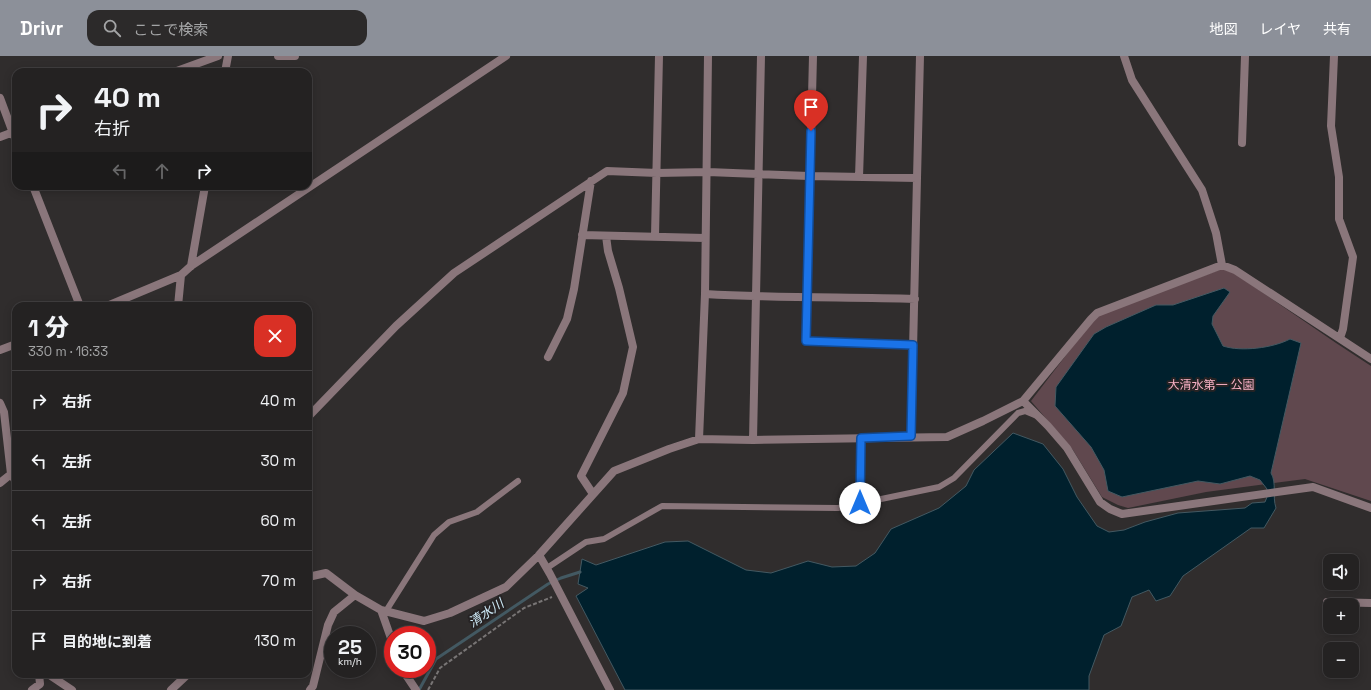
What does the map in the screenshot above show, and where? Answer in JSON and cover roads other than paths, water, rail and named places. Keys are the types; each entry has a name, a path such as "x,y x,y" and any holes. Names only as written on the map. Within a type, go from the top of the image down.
{"street":[{"path":"185,68 218,56"},
{"path":"226,68 228,56"},
{"path":"278,56 294,56"},
{"path":"312,185 506,56"},
{"path":"655,236 659,56"},
{"path":"699,439 708,172 708,56"},
{"path":"753,440 761,56"},
{"path":"813,56 806,341 913,345"},
{"path":"859,177 863,56"},
{"path":"911,436 920,56 916,56"},
{"path":"1124,56 1132,80 1202,190 1216,233 1222,265"},
{"path":"1242,143 1245,56"},
{"path":"1334,56 1331,126 1339,177 1339,219 1353,257 1343,329 1340,338"},
{"path":"0,98 12,126"},
{"path":"0,137 12,132"},
{"path":"312,413 396,326 454,273 607,171 656,173 708,172 917,178"},
{"path":"548,357 567,319 574,289 591,181"},
{"path":"36,190 78,302"},
{"path":"190,266 204,190"},
{"path":"117,302 181,275 190,266 304,190"},
{"path":"582,235 705,238"},
{"path":"593,494 581,476 624,393 633,347 619,288 608,251 606,236"},
{"path":"312,576 326,573 355,595 383,611 424,621 450,613 506,588 614,471 669,449 699,439 753,440 911,436 947,437 1023,401 1097,313 1222,265 1235,270 1371,359"},
{"path":"178,302 181,275"},
{"path":"705,294 756,297 807,296 915,299"},
{"path":"0,350 12,346"},
{"path":"1023,401 1067,448 1100,502 1110,509 1122,514 1313,487 1371,508"},
{"path":"0,403 4,412 11,474 0,483"},
{"path":"860,503 861,438"},
{"path":"538,555 560,593 610,690"},
{"path":"310,690 313,686 328,625 334,612 355,595"},
{"path":"1359,603 1371,603"},
{"path":"383,611 388,626"},
{"path":"32,690 40,684 39,678"},
{"path":"54,678 72,690"},
{"path":"171,690 184,678"},
{"path":"408,678 415,689"}],"lane":[{"path":"548,571 586,542 604,540 662,506 838,508 939,487 954,478 1018,413 1025,412 1038,416"},
{"path":"383,611 434,535 449,522 478,512 518,481"}],"water":[{"path":"1224,288 1230,292 1213,316 1212,324 1223,346 1248,349 1275,345 1290,339 1301,343 1271,473 1274,481 1274,499 1276,508 1264,528 1251,528 1183,576 1170,596 1156,601 1149,590 1132,597 1121,626 1104,635 1089,676 1089,690 625,690 576,596 588,588 578,584 582,559 596,565 665,542 688,541 746,570 771,573 808,561 832,567 856,566 875,553 891,529 939,508 966,486 974,470 1013,433 1043,444 1063,469 1077,497 1097,526 1109,532 1124,530 1145,522 1178,513 1245,508 1252,503 1265,502 1267,497 1267,489 1260,480 1250,476 1220,484 1198,481 1122,497 1108,491 1104,470 1091,447 1055,406 1056,387 1094,334 1106,327 1156,305 1173,305"}],"waterway":[{"name":"清水川","path":"419,690 436,659 548,584 580,572"}],"park label":[{"name":"大清水第一 公園","path":"1211,385"}]}
